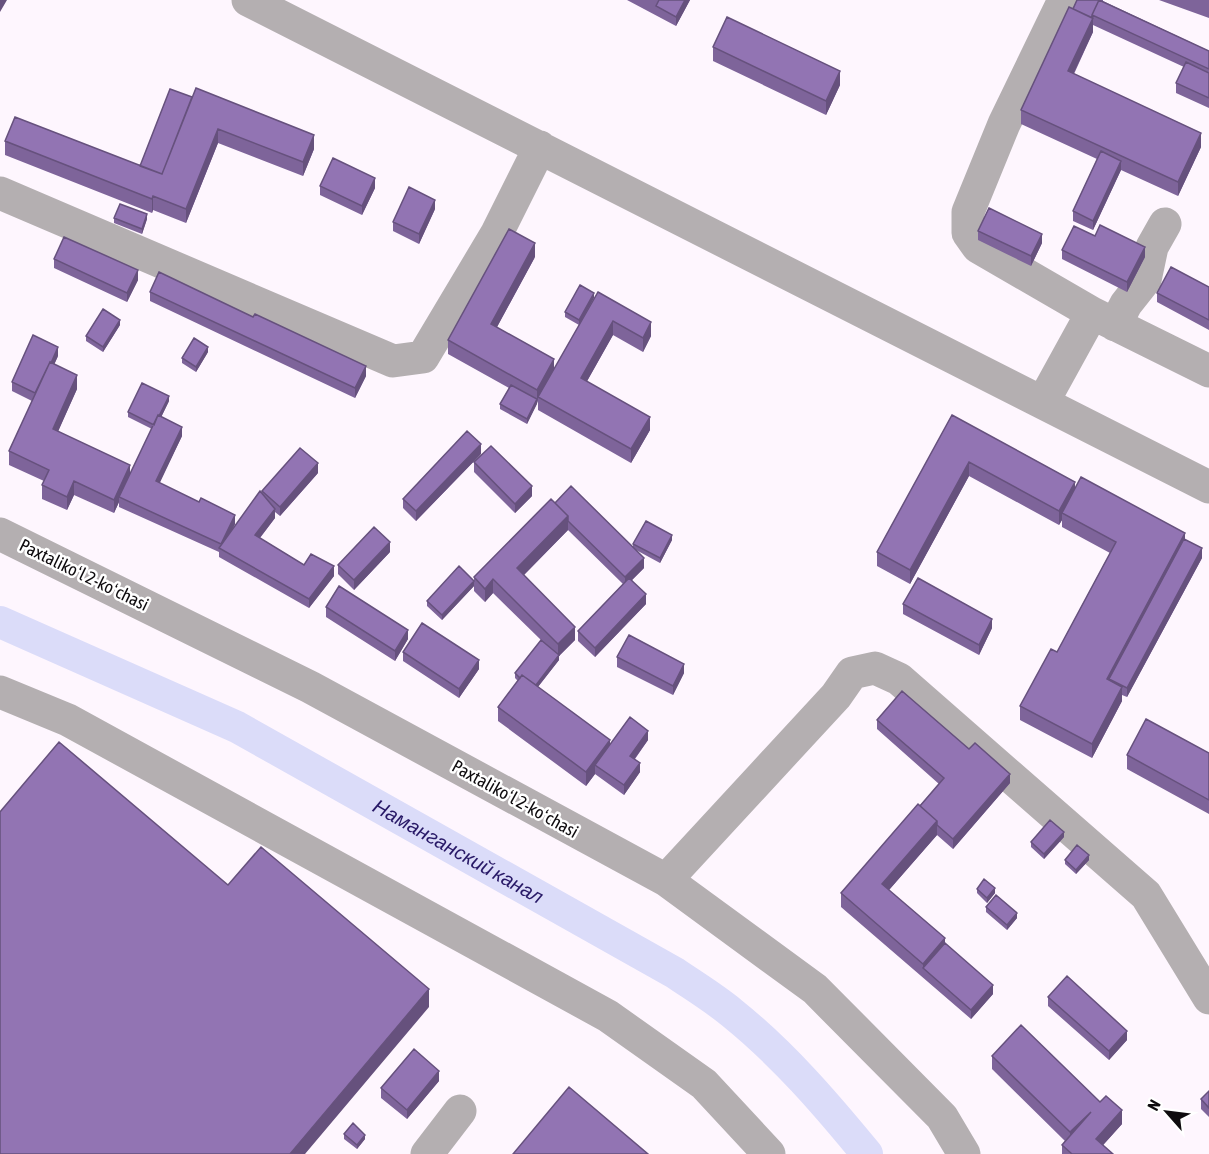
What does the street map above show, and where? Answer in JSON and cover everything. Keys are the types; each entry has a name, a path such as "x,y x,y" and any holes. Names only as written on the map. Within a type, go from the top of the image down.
{"street":[{"path":"248,0 1209,486"},
{"path":"1064,0 1004,124 968,212 968,233 978,247 1104,319 1209,372"},
{"path":"0,193 393,361 423,357 497,233 540,147"},
{"path":"1043,402 1104,319 1126,304 1145,280 1152,247 1165,224"},
{"name":"Paxtalikoʻl 2-koʻchasi","path":"0,534 310,687 666,880 815,989 942,1117 964,1154"},
{"path":"666,880 836,696 852,673 875,668 899,679 1146,895 1209,998"},
{"path":"0,692 68,720 608,1016 704,1084 769,1154"},
{"path":"428,1154 460,1111"}],"building":[{"path":"659,0 685,0 676,17 656,6"},
{"path":"1077,0 1099,0 1092,18 1073,9"},
{"path":"1099,0 1209,51 1209,69 1092,15"},
{"path":"1069,7 1093,18 1068,71 1201,133 1178,182 1021,110"},
{"path":"727,17 840,71 826,101 713,47"},
{"path":"1186,62 1209,73 1209,98 1176,83"},
{"path":"196,88 314,135 303,162 218,129 186,209 153,196 152,199 5,141 15,117 162,174"},
{"path":"170,89 192,97 162,174 140,166"},
{"path":"1101,151 1121,161 1093,221 1073,211"},
{"path":"333,158 375,178 362,206 320,186"},
{"path":"409,187 435,200 419,234 393,222"},
{"path":"120,204 147,214 142,229 114,218"},
{"path":"989,208 1042,234 1031,256 978,231"},
{"path":"1100,225 1145,247 1127,282 1062,250 1074,226 1095,236"},
{"path":"509,229 535,243 491,324 554,359 537,390 448,340"},
{"path":"64,237 138,270 127,293 54,259"},
{"path":"1171,267 1209,287 1209,320 1157,293"},
{"path":"159,272 253,317 255,314 366,366 355,388 150,292"},
{"path":"580,285 594,293 579,320 565,312"},
{"path":"598,292 651,322 643,338 613,321 581,378 650,417 631,449 538,397"},
{"path":"103,309 120,320 103,347 86,336"},
{"path":"33,335 58,347 35,393 12,382"},
{"path":"194,338 208,347 196,367 182,358"},
{"path":"50,362 77,375 53,429 130,465 114,500 74,481 67,497 42,485 49,470 9,451"},
{"path":"142,383 169,396 154,425 128,412"},
{"path":"511,385 537,399 527,419 500,404"},
{"path":"158,415 182,427 156,481 199,502 201,498 235,515 221,544 119,497"},
{"path":"952,415 1075,482 1059,511 969,462 910,570 877,552"},
{"path":"467,431 481,444 416,511 403,499"},
{"path":"491,446 532,486 515,504 474,462"},
{"path":"300,448 318,463 280,507 262,491"},
{"path":"1081,477 1185,533 1107,679 1122,687 1092,744 1020,706 1051,649 1057,652 1116,542 1062,513"},
{"path":"571,486 644,558 625,577 568,521 568,516 555,503"},
{"path":"260,491 275,509 255,535 304,565 311,554 334,566 309,599 219,548"},
{"path":"551,499 568,516 517,568 575,627 558,644 493,579 485,589 474,577"},
{"path":"646,521 672,535 660,558 633,544"},
{"path":"374,527 390,542 354,580 338,565"},
{"path":"1184,539 1202,548 1127,688 1109,679"},
{"path":"459,566 474,581 442,615 427,601"},
{"path":"629,578 646,594 595,648 578,631"},
{"path":"918,578 992,619 979,645 903,604"},
{"path":"339,586 408,630 395,651 326,607"},
{"path":"422,623 479,660 459,689 403,652"},
{"path":"629,635 684,664 673,686 617,657"},
{"path":"541,640 559,655 536,685 522,675 520,678 515,673"},
{"path":"522,675 610,740 586,772 498,707"},
{"path":"902,691 969,749 975,743 1010,774 953,839 920,806 944,778 877,720"},
{"path":"630,717 648,731 630,756 640,763 624,785 595,765"},
{"path":"1146,719 1209,753 1209,800 1127,755"},
{"path":"59,742 228,885 261,847 429,989 290,1154 0,1154 0,812"},
{"path":"918,804 937,821 882,884 945,938 923,964 841,893"},
{"path":"1050,820 1064,832 1044,854 1031,842"},
{"path":"1077,845 1089,855 1076,870 1065,860"},
{"path":"984,879 995,888 987,898 977,889"},
{"path":"996,895 1017,913 1007,925 986,907"},
{"path":"945,943 993,985 971,1010 923,968"},
{"path":"1067,976 1127,1031 1109,1051 1048,997"},
{"path":"1021,1025 1100,1102 1106,1096 1122,1110 1096,1139 1113,1154 1072,1154 1062,1145 1091,1112 1070,1132 992,1056"},
{"path":"414,1049 439,1071 407,1110 381,1088"},
{"path":"569,1087 648,1154 513,1154"},
{"path":"1209,1091 1209,1108 1201,1099"},
{"path":"353,1123 365,1135 357,1145 344,1134"}],"waterway":[{"name":"Наманганский канал","path":"0,622 237,727 675,973 711,997 769,1045 820,1098 867,1154"}]}
